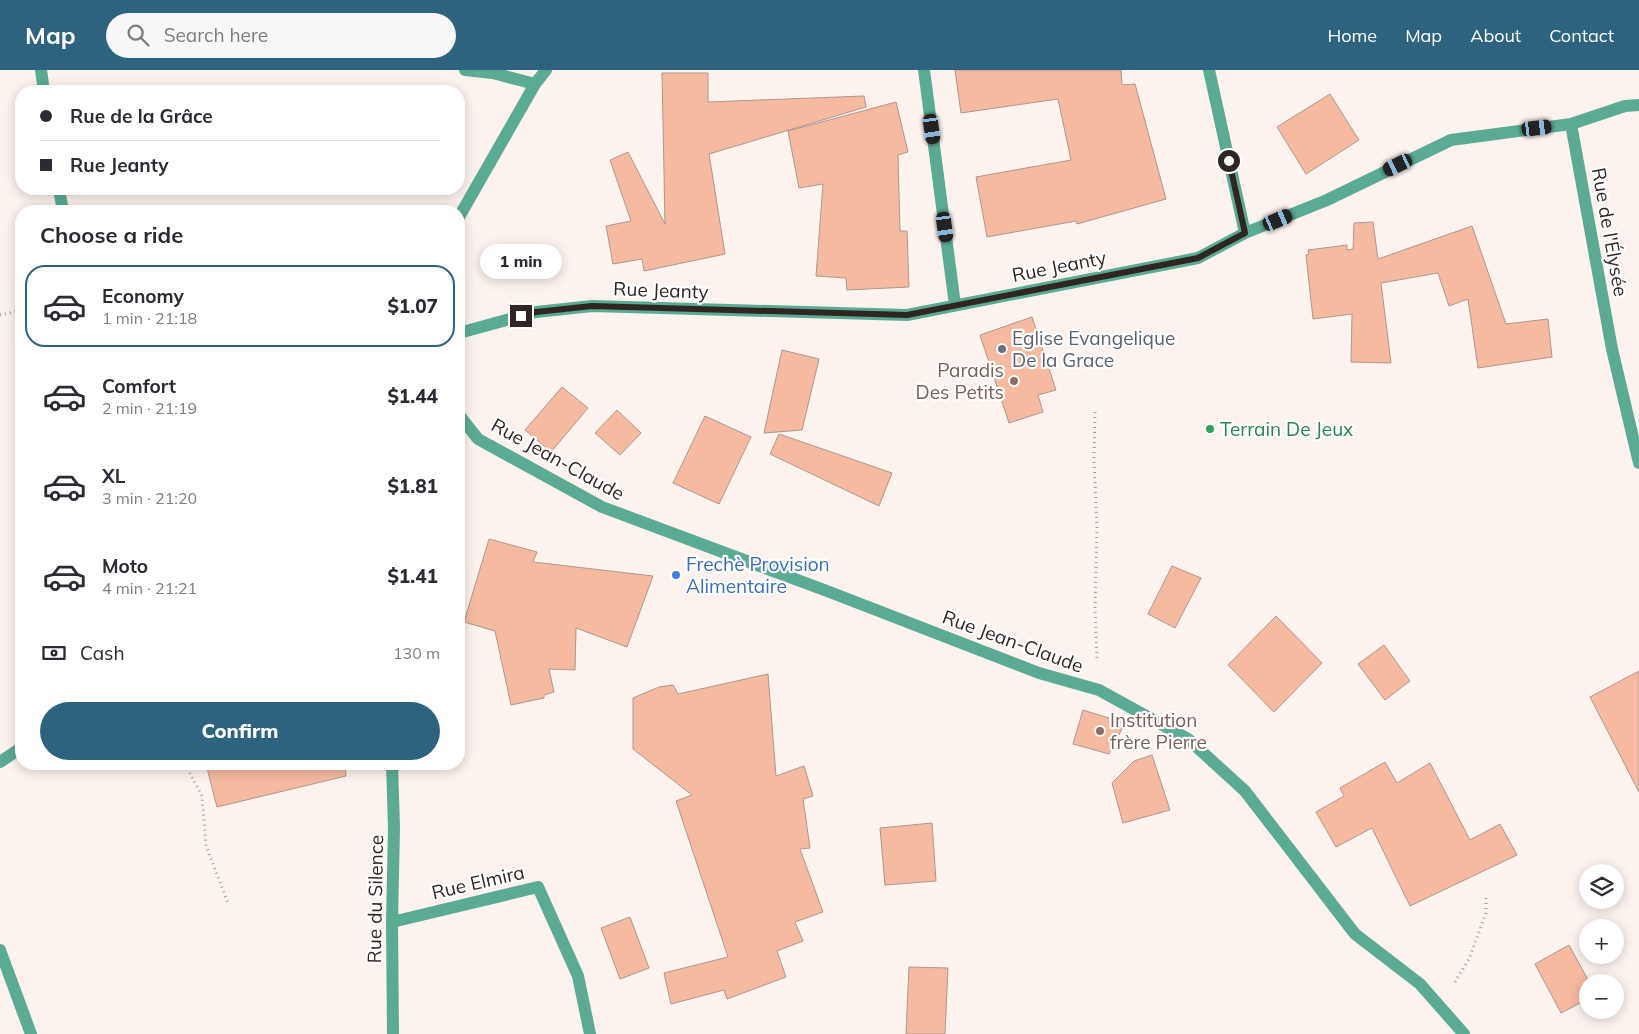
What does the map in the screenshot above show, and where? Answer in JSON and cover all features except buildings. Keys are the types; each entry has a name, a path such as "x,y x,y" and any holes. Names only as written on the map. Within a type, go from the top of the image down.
{"street":[{"path":"41,70 43,85"},
{"path":"465,70 493,73 535,84"},
{"path":"465,206 535,84 546,70"},
{"path":"924,70 955,305"},
{"path":"1209,70 1245,233"},
{"name":"Rue Jeanty","path":"465,331 536,312 592,306 907,315 1198,258 1245,233 1327,200 1451,140 1571,124 1625,106 1639,105"},
{"name":"Rue de l'Élysée","path":"1571,124 1612,349 1639,463"},
{"name":"Rue Jean-Claude","path":"465,422 478,438 602,507 827,591 1039,674 1099,690 1188,739 1245,791 1354,934 1420,984 1464,1034"},
{"path":"0,762 15,752"},
{"name":"Rue du Silence","path":"392,770 394,1034"},
{"name":"Rue Elmira","path":"392,922 538,887 578,976 590,1034"},
{"path":"0,950 31,1034"}],"path":[{"path":"0,315 15,311"},
{"path":"1095,412 1094,461 1097,526 1095,606 1099,690"},
{"path":"188,770 202,796 206,846 228,903"},
{"path":"1440,1006 1469,959 1486,913 1486,895"}],"place":[{"name":"Eglise Evangelique De la Grace","path":"1002,349"},
{"name":"Paradis Des Petits","path":"1014,381"},
{"name":"Terrain De Jeux","path":"1210,429"},
{"name":"Frechè Provision Alimentaire","path":"676,575"},
{"name":"Institution frère Pierre","path":"1100,731"}],"route":[{"path":"521,316 536,312 592,306 907,315 1198,258 1245,233 1229,161"}]}
